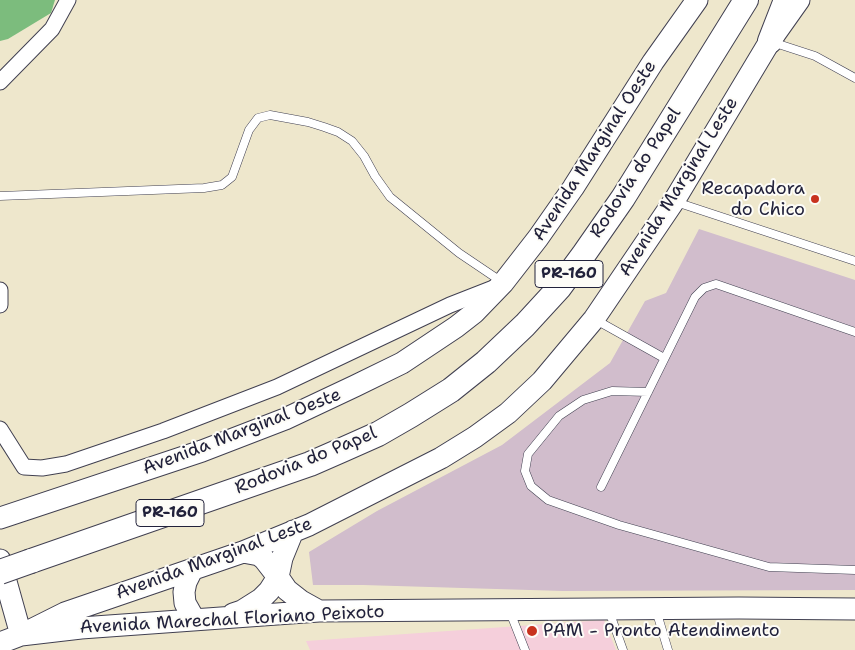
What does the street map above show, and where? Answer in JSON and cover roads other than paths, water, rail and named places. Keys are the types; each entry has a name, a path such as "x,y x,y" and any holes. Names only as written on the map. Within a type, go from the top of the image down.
{"main road":[{"name":"Avenida Marginal Oeste","path":"0,518 202,451 285,419 402,363 456,327 474,313 528,252 573,188 654,62 697,0"},
{"name":"Rodovia do Papel","path":"0,572 310,464 378,434 458,384 486,362 525,325 559,288 623,198 746,0"},
{"path":"770,41 786,0"},
{"name":"Avenida Marginal Leste","path":"21,635 65,613 243,552 294,531 425,466 475,437 508,413 542,381 594,319 674,201 770,41 799,0"},
{"path":"216,619 242,611 265,595 278,577 282,558 294,531"},
{"path":"243,552 264,559 288,590 319,612"},
{"path":"0,560 21,635"},
{"path":"192,570 186,582 184,592 185,603 194,620"},
{"name":"Avenida Marechal Floriano Peixoto","path":"0,643 21,635 81,628 319,612 656,608 855,609"}],"street":[{"path":"0,82 13,71 52,29 68,0"},
{"path":"0,429 24,467 42,468 66,464 163,431 277,387 450,305 501,284"},
{"path":"0,290 0,305"}],"lane":[{"path":"770,41 815,56 855,78"},
{"path":"0,196 204,188 222,185 232,177 250,130 258,118 270,115 324,127 338,132 352,141 364,156 390,197 459,253 501,284"},
{"path":"674,201 855,261"},
{"path":"601,487 695,297 704,288 716,284 855,332"},
{"path":"594,319 664,358"},
{"path":"648,392 612,391 584,400 558,416 528,454 524,470 531,486 548,500 619,525 769,566 855,570"},
{"path":"656,608 668,650"},
{"path":"608,609 623,650"},
{"path":"509,610 525,650"}],"place":[{"name":"Recapadora do Chico","path":"815,199"},
{"name":"PAM - Pronto Atendimento","path":"532,631"}]}
